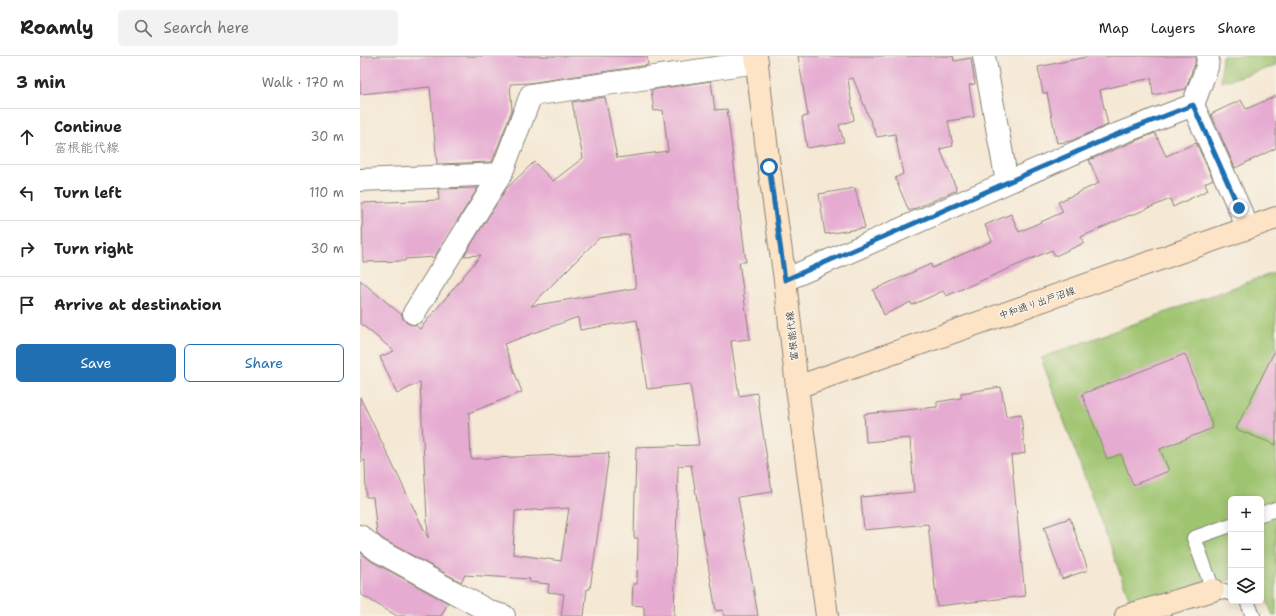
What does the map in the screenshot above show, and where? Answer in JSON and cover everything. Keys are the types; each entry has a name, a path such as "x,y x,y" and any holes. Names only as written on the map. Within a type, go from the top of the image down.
{"street":[{"path":"984,56 1007,182"},
{"path":"1208,56 1208,67 1193,105 1248,228"},
{"path":"414,313 501,174 531,95 757,59"},
{"name":"富根能代線","path":"757,59 769,167 785,280 797,387 827,616"},
{"path":"785,280 1113,136 1193,105"},
{"path":"360,180 501,174"},
{"name":"中和通り出戸沼線","path":"797,387 1276,218"},
{"path":"360,536 377,550 492,615"},
{"path":"1126,616 1222,591"}],"lane":[{"path":"1264,513 1276,509"},
{"path":"1222,591 1194,538 1228,526"},
{"path":"1248,604 1253,616"}],"green space":[{"path":"1222,56 1276,56 1276,66 1221,82"},
{"path":"1276,272 1276,616 1273,616 1264,592 1264,496 1228,496 1228,580 1135,614 1041,358"}],"building":[{"path":"360,56 647,56 648,65 529,83 510,84 512,110 492,162 437,164 430,87 360,94"},
{"path":"798,56 953,56 954,61 971,58 975,84 969,85 974,117 948,121 953,146 940,149 957,190 909,211 895,178 903,174 895,134 877,137 853,78 848,79 854,120 839,125 844,142 807,148 802,117 808,116"},
{"path":"1091,56 1195,56 1195,64 1186,89 1153,95 1151,78 1100,90 1108,125 1071,141 1057,143 1047,93 1043,93 1038,67"},
{"path":"711,81 715,110 727,109 746,262 739,262 750,339 731,341 739,396 757,393 772,492 738,497 758,616 724,616 723,610 716,611 691,465 678,466 674,616 644,616 644,606 632,605 633,584 637,584 638,538 634,538 636,447 699,445 690,384 647,389 637,320 580,330 578,317 504,344 522,392 469,413 471,459 609,453 590,589 587,589 584,616 561,616 564,594 548,592 549,584 529,582 530,579 465,575 461,582 384,540 377,534 373,497 366,497 365,460 360,462 360,397 428,538 420,382 397,394 380,357 394,351 360,323 360,280 402,315 403,319 407,323 415,325 420,329 481,255 464,256 505,190 534,162 553,181 583,158 572,102 605,97 617,158 668,151 663,110 654,111 651,90","holes":["629,234 636,288 531,306 599,238","569,508 561,561 513,554 515,511"]},
{"path":"1276,96 1276,148 1235,168 1211,114 1241,100 1246,109"},
{"path":"1155,133 1166,156 1196,143 1213,179 1205,183 1208,190 1173,207 1170,199 1130,215 1081,237 1084,243 1055,256 1052,250 946,296 943,291 912,305 911,302 884,315 873,290 931,264 932,268 992,241 985,225 1011,214 1019,232 1063,212 1058,202 1099,183 1089,160"},
{"path":"478,188 434,257 405,259 405,261 363,262 362,203 439,200 438,189"},
{"path":"855,188 865,228 825,234 819,194"},
{"path":"1276,348 1276,445 1236,429"},
{"path":"1185,354 1213,428 1160,449 1169,471 1133,485 1121,454 1107,459 1082,394"},
{"path":"1001,387 1006,416 1021,414 1025,453 1011,456 1025,596 937,606 928,524 864,530 861,497 914,492 910,438 866,442 864,414 937,407 937,402 961,398 961,393"},
{"path":"1070,518 1088,570 1062,579 1044,527"},
{"path":"360,552 371,561 448,603 441,616 397,616 360,594"}],"route":[{"path":"769,167 785,280 1113,136 1193,105 1239,208"}]}
